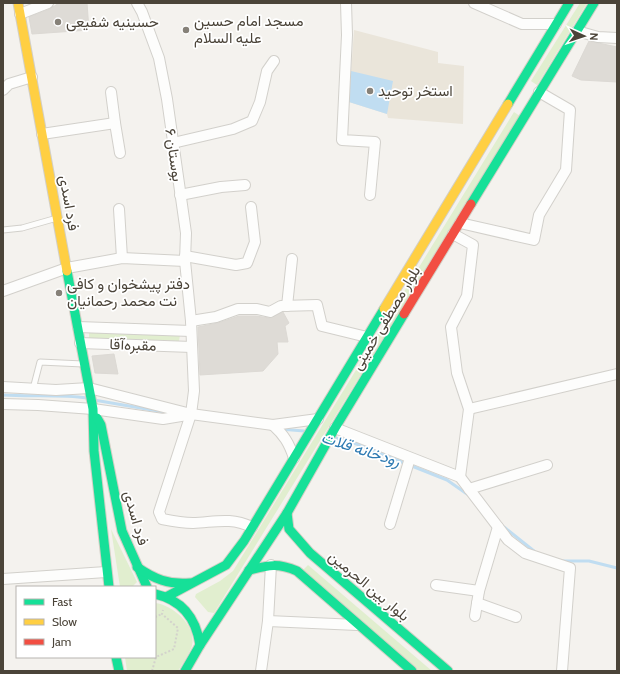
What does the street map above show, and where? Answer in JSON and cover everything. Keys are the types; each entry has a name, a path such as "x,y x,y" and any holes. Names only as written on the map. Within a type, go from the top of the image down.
{"main road":[{"name":"فرد اسدی","path":"18,3 67,268 82,327"},
{"name":"بلوار مصطفی خمینی","path":"185,671 200,645 287,513 335,428 460,223 522,100 556,24 569,3"},
{"name":"بلوار مصطفی خمینی","path":"166,600 226,565 252,527 366,337 522,100 539,92 594,3"},
{"name":"فرد اسدی","path":"83,343 84,364 93,409 94,452 106,572 109,586"},
{"name":"فرد اسدی","path":"93,409 101,425 122,531 146,586"},
{"name":"بلوار بین الحرمین","path":"287,513 289,529 304,562 357,625 412,671"},
{"name":"بلوار بین الحرمین","path":"249,570 271,565 304,562 448,671"},
{"path":"137,567 153,579 165,583 177,585 196,582"},
{"path":"156,595 185,608 192,616 199,631 200,645"},
{"path":"116,658 119,671"}],"street":[{"path":"20,14 48,3"},
{"name":"بوستان ۶","path":"137,3 142,12 159,58 167,99 186,233 185,258 190,316"},
{"path":"346,3 342,140 375,142 370,195"},
{"path":"474,3 522,24 556,24"},
{"path":"576,31 598,37 617,38"},
{"path":"173,143 233,129 252,121 260,102 267,71 274,61"},
{"path":"3,90 9,84 32,77"},
{"path":"111,92 120,153"},
{"path":"460,223 534,240 539,215 566,170 570,110 539,92"},
{"path":"42,134 115,123"},
{"path":"180,195 221,187 245,185"},
{"path":"3,292 67,268 122,258 185,258 236,265 247,263 255,242 251,207"},
{"path":"120,209 122,258"},
{"path":"453,234 473,246 467,296 451,327 457,374 469,409 460,476"},
{"path":"287,306 292,259"},
{"path":"181,347 190,316 216,317 238,309 257,309 270,312 281,306 317,304 322,326 366,337"},
{"path":"82,327 83,343"},
{"name":"مقبره‌آقا","path":"82,327 186,331"},
{"path":"186,331 192,347 194,391 191,414 159,512 162,519 193,523 214,520 239,521 252,527"},
{"name":"مقبره‌آقا","path":"83,343 192,347"},
{"path":"469,409 617,374"},
{"path":"3,387 33,389 89,388 191,414 272,425 317,420"},
{"path":"3,404 93,409 163,419 191,414"},
{"path":"272,425 282,433 288,442 294,458"},
{"path":"335,428 460,476 508,540 525,553 557,565 570,568 562,671"},
{"path":"390,524 410,458"},
{"path":"469,489 547,465"},
{"path":"475,616 479,591 498,528"},
{"path":"261,671 268,621 271,565"},
{"path":"3,579 106,572"},
{"path":"436,585 479,591"},
{"path":"477,602 516,617"},
{"path":"268,621 357,625"}],"lane":[{"path":"3,230 22,228 58,218"},
{"path":"33,389 40,362 84,364"}],"path":[{"path":"162,614 166,600"},
{"path":"156,617 162,614"},
{"path":"156,656 174,650 178,628 162,614"},
{"path":"152,671 155,658"}],"shaded area":[{"path":"354,30 438,52 438,63 464,66 463,124 388,118 387,114 349,102"}],"green space":[{"path":"580,3 587,3 537,85 531,81"},
{"path":"514,112 520,116 214,613 208,612 195,597 196,594 220,581 233,571"},
{"path":"89,331 180,335 179,341 89,338"},
{"path":"111,529 137,582 133,586 120,586"},
{"path":"308,565 432,671 417,671 303,570"},
{"path":"156,603 176,612 187,624 193,638 192,646 188,655 178,671 127,671 125,658 156,658"}],"water":[{"name":"استخر توحید","path":"351,71 393,81 387,114 349,102"}],"building":[{"name":"حسینیه شفیعی","path":"59,3 87,3 89,30 32,34 29,17 50,9"},
{"path":"589,41 617,47 617,82 581,80 572,76"},
{"path":"283,312 289,323 285,326 288,342 277,342 278,354 263,371 200,375 198,327 218,323 239,316 269,318"},
{"path":"114,354 118,374 95,373 92,356"}],"waterway":[{"name":"رودخانه قلات","path":"3,395 66,396 87,398"},
{"name":"رودخانه قلات","path":"94,400 164,412"},
{"name":"رودخانه قلات","path":"280,429 304,431"},
{"name":"رودخانه قلات","path":"335,438 349,441 447,480 467,494"},
{"name":"رودخانه قلات","path":"504,527 534,551"},
{"name":"رودخانه قلات","path":"563,561 589,561 617,568"}],"traffic: fast":[{"path":"508,104 569,3"},
{"path":"471,204 594,3"},
{"path":"67,271 93,409 94,451 109,586"},
{"path":"168,596 226,565 244,541 384,309"},
{"path":"185,671 200,645 287,513 335,428 404,314"},
{"path":"97,418 101,425 122,531 147,586"},
{"path":"287,513 289,529 310,553 448,671"},
{"path":"249,570 262,567 279,566 297,571 412,671"},
{"path":"137,567 156,578 168,582 190,583"},
{"path":"156,594 173,601 186,612 195,626 200,645"},
{"path":"116,658 119,671"}],"traffic: slow":[{"path":"18,3 67,271"},
{"path":"384,309 508,104"}],"traffic: jam":[{"path":"404,314 471,204"}],"place":[{"name":"حسینیه شفیعی","path":"58,22"},
{"name":"مسجد امام حسین علیه السلام","path":"186,30"},
{"name":"استخر توحید","path":"370,91"},
{"name":"دفتر پیشخوان و کافی نت محمد رحمانیان","path":"59,293"}]}
